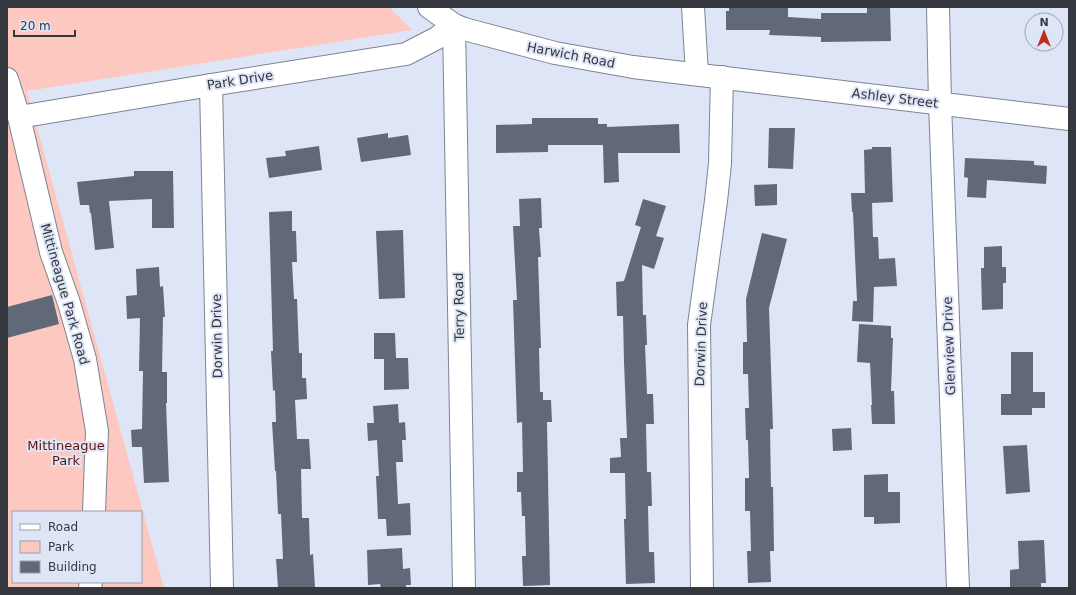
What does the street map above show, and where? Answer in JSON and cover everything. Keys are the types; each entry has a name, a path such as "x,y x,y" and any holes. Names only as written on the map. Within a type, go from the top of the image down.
{"street":[{"name":"Harwich Road","path":"429,7 454,26 554,53 633,67 722,77"},
{"path":"693,7 697,74"},
{"name":"Glenview Drive","path":"938,7 940,103 958,588"},
{"name":"Park Drive","path":"20,117 406,54 437,38 454,26"},
{"name":"Terry Road","path":"454,26 464,588"},
{"name":"Ashley Street","path":"722,77 1069,119"},
{"name":"Dorwin Drive","path":"702,588 699,325 720,163 722,77"},
{"name":"Mittineague Park Road","path":"7,79 20,117 51,252 69,303 85,359 97,431 94,511"},
{"name":"Dorwin Drive","path":"212,85 222,588"}],"green space":[{"name":"Mittineague Park","path":"7,7 389,7 412,30 27,91 164,588 7,588"}],"building":[{"path":"729,7 788,7 788,17 821,19 821,13 867,13 867,7 890,7 891,41 821,42 821,37 769,35 770,30 726,30 726,11 729,11"},
{"path":"532,118 598,118 598,124 607,124 607,127 679,124 680,153 618,153 619,182 604,183 603,145 548,145 548,152 496,153 496,125 532,124"},
{"path":"769,128 795,128 793,169 768,168"},
{"path":"388,133 388,138 408,135 411,155 361,162 357,138"},
{"path":"319,146 322,170 269,178 266,158 286,156 285,151"},
{"path":"872,147 891,147 893,202 872,203 873,237 878,237 879,259 895,258 897,286 874,287 873,322 852,321 853,301 857,301 851,193 865,193 864,150 872,149"},
{"path":"965,158 1034,161 1034,165 1047,166 1046,184 987,180 986,198 967,197 968,178 964,177"},
{"path":"134,171 173,171 174,228 152,228 152,199 109,201 114,248 95,250 89,205 80,205 77,182 134,176"},
{"path":"777,184 777,205 755,206 754,185"},
{"path":"541,198 542,228 539,228 541,257 538,257 541,348 539,348 540,392 543,392 543,400 551,400 552,422 547,422 550,585 523,586 522,556 526,556 525,516 522,516 521,492 517,492 517,472 523,472 522,422 517,423 513,300 517,300 513,226 520,226 519,199"},
{"path":"643,199 666,206 656,236 664,238 654,269 642,265 643,315 646,315 647,345 645,345 647,394 653,394 654,424 646,424 647,472 651,472 652,506 648,506 649,552 654,552 655,583 626,584 624,519 626,519 625,473 610,473 610,458 621,457 620,438 627,438 623,316 617,316 616,282 624,281 641,227 635,225"},
{"path":"292,211 292,231 296,231 297,262 292,262 294,299 297,299 299,353 302,353 302,378 306,378 307,399 295,400 297,439 309,439 311,469 301,469 302,518 309,518 310,555 313,554 315,588 278,588 276,559 283,559 281,514 278,514 272,422 276,422 275,390 273,391 271,351 273,351 269,212"},
{"path":"403,230 405,298 379,299 376,231"},
{"path":"762,233 787,239 769,308 773,429 770,429 771,487 773,487 774,551 770,551 771,582 748,583 747,551 751,551 750,511 745,511 745,478 749,478 745,408 749,408 748,374 743,374 743,342 747,342 746,299"},
{"path":"1002,246 1002,267 1006,267 1006,283 1003,283 1003,309 982,310 981,268 984,268 984,247"},
{"path":"159,267 160,287 163,286 165,317 163,317 162,372 167,372 166,403 169,482 144,483 142,447 132,447 131,430 142,429 143,371 139,371 140,318 127,319 126,296 137,295 136,269"},
{"path":"52,295 59,324 7,338 7,307"},
{"path":"859,324 891,326 891,338 893,338 891,391 894,391 895,424 872,424 870,363 857,362"},
{"path":"374,333 395,333 396,358 408,358 409,389 384,390 384,359 374,359"},
{"path":"1011,352 1033,352 1033,392 1045,392 1045,408 1032,408 1032,415 1001,415 1001,394 1011,394"},
{"path":"398,404 399,423 405,422 406,440 402,440 403,462 396,462 398,504 410,503 411,535 387,536 386,519 378,519 376,476 379,476 377,440 368,441 367,423 374,423 373,406"},
{"path":"851,428 852,450 833,451 832,429"},
{"path":"1027,445 1030,492 1006,494 1003,446"},
{"path":"888,474 888,492 900,492 900,523 874,524 874,517 864,517 864,475"},
{"path":"1044,540 1046,583 1041,583 1041,588 1010,588 1010,570 1019,569 1018,541"},
{"path":"402,548 403,569 410,568 411,585 406,585 406,588 381,588 380,584 368,585 367,550"}]}
